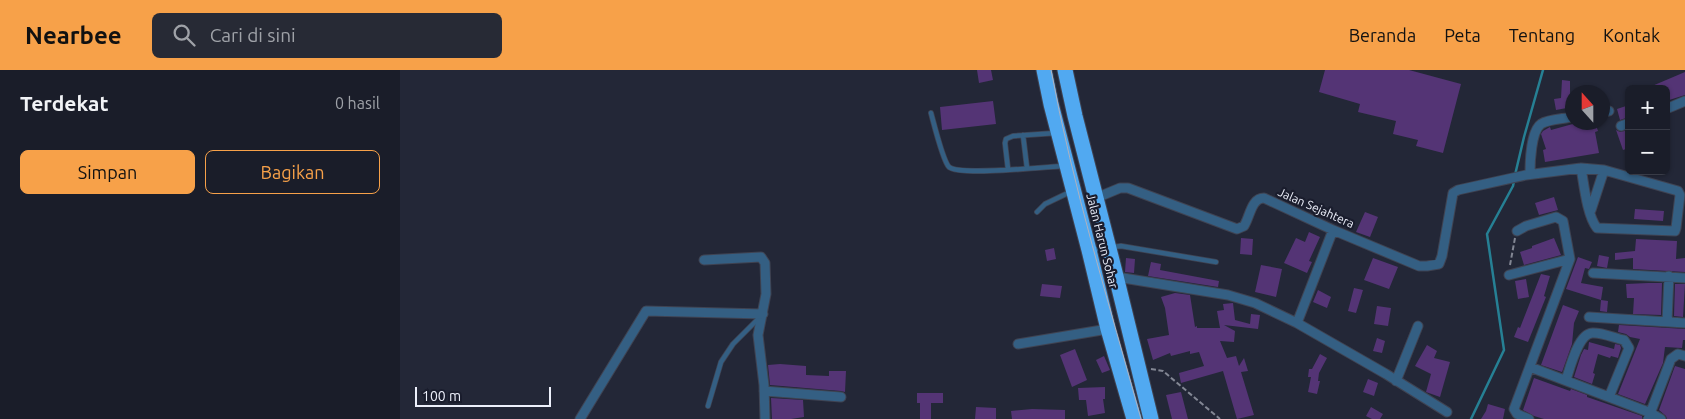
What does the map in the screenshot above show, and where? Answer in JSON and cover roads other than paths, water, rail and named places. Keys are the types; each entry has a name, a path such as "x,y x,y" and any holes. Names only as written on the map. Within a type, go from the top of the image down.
{"highway":[{"name":"Jalan Harun Sohar","path":"1044,70 1058,133 1108,329 1134,419"},
{"name":"Jalan Harun Sohar","path":"1065,70 1151,419"}],"street":[{"path":"1670,107 1685,101"},
{"path":"1565,118 1543,123 1537,129 1528,175 1581,168 1604,170 1678,191 1680,195 1676,228 1671,232 1596,228 1590,212 1581,168"},
{"path":"1590,212 1604,170"},
{"name":"Jalan Sejahtera","path":"1096,198 1120,188 1128,188 1237,229 1244,226 1255,201 1259,198 1264,198 1333,230 1419,266 1427,266 1439,264 1442,256 1453,193 1458,190 1528,175"},
{"path":"1517,231 1526,226 1556,217 1560,218 1563,221 1570,259 1514,409 1517,414 1529,419"},
{"path":"1297,323 1333,230"},
{"path":"704,260 760,258 765,263 766,294 758,335 765,419"},
{"path":"1509,275 1570,259"},
{"path":"1594,272 1685,278"},
{"path":"1667,322 1669,276"},
{"path":"1116,277 1242,298 1297,323 1447,412"},
{"path":"580,419 646,311 763,314"},
{"path":"1589,316 1685,323"},
{"path":"1396,381 1418,326"},
{"path":"1018,344 1108,329"},
{"path":"1566,380 1581,340 1587,334 1592,333 1624,340 1629,348 1609,397"},
{"path":"1650,416 1671,359 1678,354 1685,356"},
{"path":"1530,367 1661,419"},
{"path":"764,391 842,398"}],"lane":[{"path":"931,113 949,167 959,172 1067,166"},
{"path":"1008,169 1006,139 1023,135 1058,133"},
{"path":"1023,135 1027,168"},
{"path":"1037,212 1046,204 1073,190"},
{"path":"1089,250 1121,246 1216,262"},
{"path":"708,406 721,362 733,344 763,314"}],"waterway":[{"path":"1515,175 1543,70"},
{"path":"1471,419 1504,350 1487,234 1514,181"}],"tram line":[{"path":"1051,70 1081,202 1141,419"}]}
